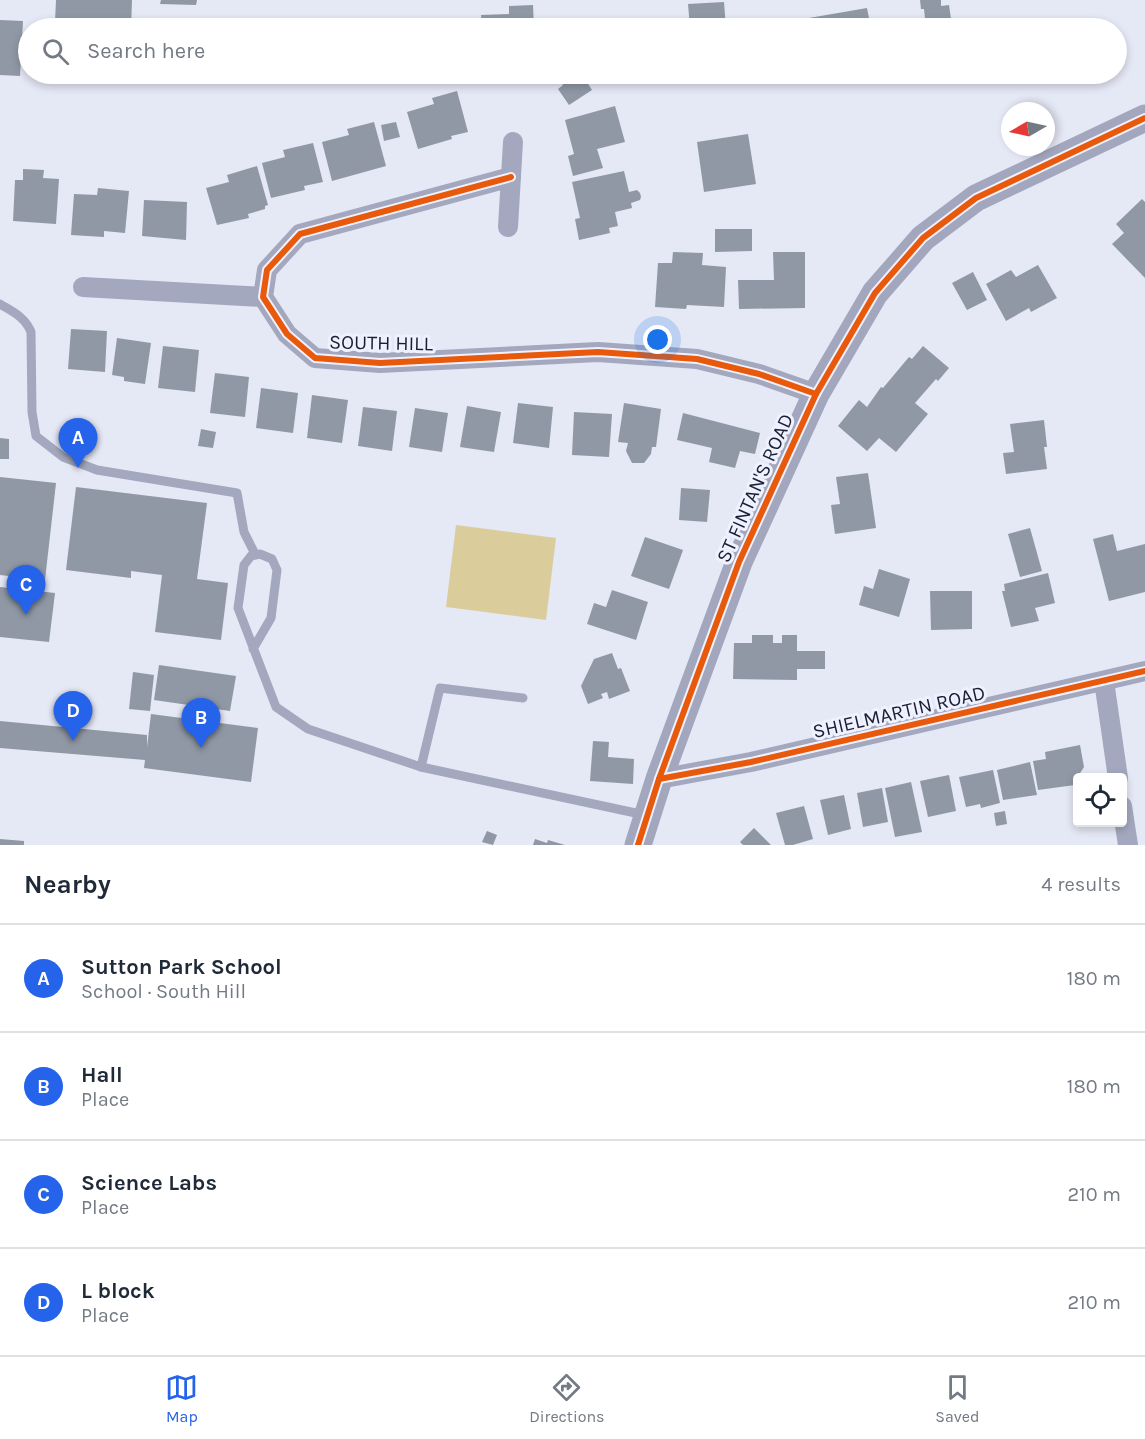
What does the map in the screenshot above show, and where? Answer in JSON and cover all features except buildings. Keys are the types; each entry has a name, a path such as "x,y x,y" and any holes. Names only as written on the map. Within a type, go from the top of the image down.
{"street":[{"name":"ST FINTAN'S ROAD","path":"638,845 659,779 739,562 816,394 874,293 923,238 976,198 1145,118"},
{"path":"508,227 513,142"},
{"path":"83,287 263,297 267,270 300,234 511,177"},
{"name":"SOUTH HILL","path":"263,297 287,334 315,358 380,363 598,352 664,356 697,359 759,374 816,394"},
{"name":"SHIELMARTIN ROAD","path":"659,779 751,762 1145,671"},
{"path":"1104,681 1117,773"},
{"path":"1125,827 1128,845"}],"lane":[{"path":"0,304 20,316 27,323 31,332 32,412 36,436 63,457 97,470 237,493 244,532 255,554"},
{"path":"255,554 244,565 238,608 276,707 308,729 421,767 647,815"},
{"path":"253,649 271,618 277,570 269,556 255,554"},
{"path":"421,767 440,688 523,698"}],"shaded area":[{"path":"456,525 556,538 546,620 446,607"}],"cycle path":[{"path":"638,845 659,779 739,562 816,394 875,293 923,238 976,198 1145,118"},
{"path":"511,177 300,234 267,270 263,297 287,334 315,358 380,363 598,352 697,359 759,374 816,394"},
{"path":"659,779 751,762 1145,671"}],"place":[{"name":"Sutton Park School","path":"78,468"},
{"name":"Science Labs","path":"26,615"},
{"name":"L block","path":"73,741"},
{"name":"Hall","path":"201,748"}]}
